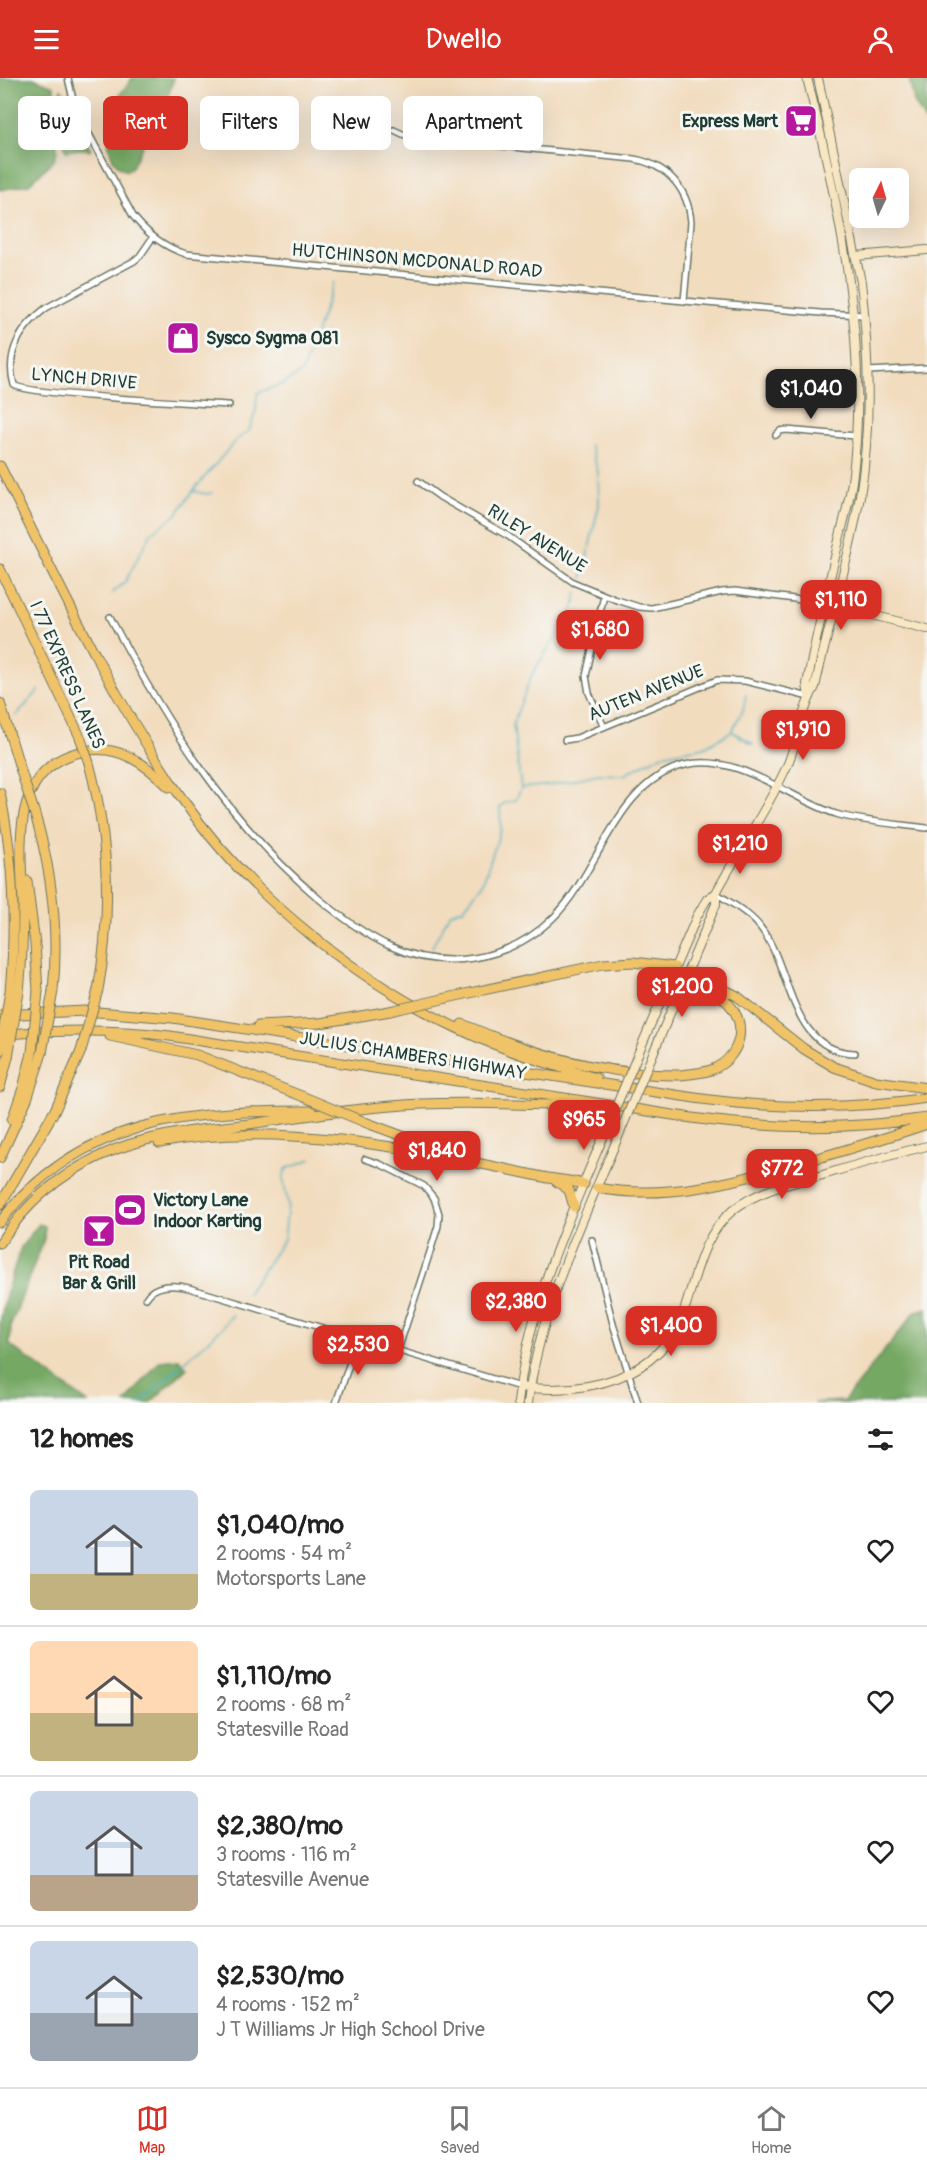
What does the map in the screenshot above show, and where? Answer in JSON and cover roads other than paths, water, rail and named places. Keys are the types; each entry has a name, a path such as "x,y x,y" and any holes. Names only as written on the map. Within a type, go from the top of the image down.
{"highway":[{"path":"0,466 110,683 140,734 184,801 237,865 281,909 338,955 442,1021 489,1043 530,1058 627,1088"},
{"name":"I 77 EXPRESS LANES","path":"0,569 80,737 89,763 102,827 107,886 105,946 98,990 81,1051 55,1110 0,1205"},
{"path":"0,703 48,863 56,944 53,991 42,1053 27,1099 0,1156"},
{"path":"0,1087 8,1057 23,917 20,840 23,813 35,783 57,762 82,752 110,751 134,758 156,774 184,801"},
{"path":"0,793 10,856 13,894 14,992 0,1050"},
{"path":"0,1156 20,1098 32,1053 38,991 34,934 20,840"},
{"path":"235,1027 320,1023 390,1011 603,963 633,962 675,967"},
{"path":"398,995 469,1027 545,1054 619,1070 682,1075 706,1071 724,1062 736,1048 741,1031 736,1014 725,1000 686,975"},
{"path":"686,975 737,996 794,1042 834,1067 876,1081 927,1088"},
{"name":"JULIUS CHAMBERS HIGHWAY","path":"0,1015 63,1011 110,1012 173,1018 714,1101 774,1107 844,1107 927,1098"},
{"path":"84,1031 196,1055 435,1149 477,1162"},
{"name":"JULIUS CHAMBERS HIGHWAY","path":"0,1035 84,1031 131,1032 189,1038 712,1121 773,1126 855,1126 927,1118"},
{"path":"0,1243 24,1212 44,1192 68,1174 124,1146 163,1136 348,1111 456,1103 618,1106"},
{"path":"0,1222 23,1195 59,1165 98,1142 133,1128 202,1115 276,1111 348,1111"},
{"path":"597,1188 667,1191 715,1186 872,1143 927,1124"},
{"path":"101,1156 186,1139 279,1136 360,1142 477,1162 584,1184"},
{"path":"552,1178 569,1190 574,1207"}],"main road":[{"path":"807,78 844,247 854,315 858,384 856,436 849,499 807,684 809,697"},
{"path":"518,1403 529,1336 538,1300 638,1054 706,899 716,892 776,787 798,739 809,697 815,687 860,496 866,441 868,371 865,315 856,256 818,78"},
{"path":"856,256 927,250"},
{"path":"824,603 927,628"},
{"path":"528,1403 540,1339 553,1294 717,904 716,892"},
{"path":"675,967 686,975"},
{"path":"520,1387 530,1389 579,1387 610,1382 628,1375 653,1358 674,1332 683,1312 704,1247 718,1224 734,1209 761,1193 927,1146"},
{"path":"584,1184 597,1188"}],"street":[{"name":"HUTCHINSON MCDONALD ROAD","path":"68,78 75,108 133,216 153,237 176,251 197,256 684,302 865,315"},
{"path":"394,130 409,137 634,159 649,162 661,168 676,181 690,212 684,302"},
{"name":"LYNCH DRIVE","path":"153,237 134,261 46,308 33,318 18,336 13,351 11,374 14,385 20,389 53,393 229,405"},
{"path":"868,371 927,368"},
{"path":"776,435 786,430 856,436"},
{"name":"RILEY AVENUE","path":"418,481 440,497 508,536 573,582 639,607 652,608 735,591 824,603"},
{"path":"604,595 586,676 589,693 604,727"},
{"path":"110,617 148,688 183,745 250,831 302,884 350,923 385,945 413,955 446,960 480,957 503,951 535,934 553,919 576,891 632,799 644,786 666,772 690,764 714,763 739,769 838,814 927,828"},
{"name":"AUTEN AVENUE","path":"565,740 577,738 717,680 745,681 809,697"},
{"path":"716,892 746,913 762,928 779,961 801,1020 808,1031 831,1048 855,1053"},
{"path":"365,1159 424,1185 434,1198 439,1214 433,1243 398,1350"},
{"path":"592,1240 613,1324 638,1403"},
{"path":"146,1298 155,1289 182,1286 520,1387"},
{"path":"336,1403 358,1339"}],"waterway":[{"path":"112,593 125,582 151,533 176,515 236,440 249,431 256,410 257,393 283,384 302,372 334,282"},
{"path":"582,579 599,505 598,472 590,445"},
{"path":"193,491 212,493"},
{"path":"432,947 450,913 463,909 482,885 501,829 500,808 504,803 516,800 521,788 513,724 532,674 574,608 577,592"},
{"path":"16,716 39,690"},
{"path":"522,788 550,785 598,774 624,775 661,755 704,747 731,732 743,710 746,695"},
{"path":"733,732 753,744"},
{"path":"246,1295 284,1239 288,1205 283,1178 286,1169 311,1159"},
{"path":"140,1403 223,1327 233,1314"}],"place":[{"name":"Express Mart","path":"801,121"},
{"name":"Sysco Sygma 081","path":"183,338"},
{"name":"Victory Lane Indoor Karting","path":"130,1210"},
{"name":"Pit Road Bar & Grill","path":"99,1231"}]}
